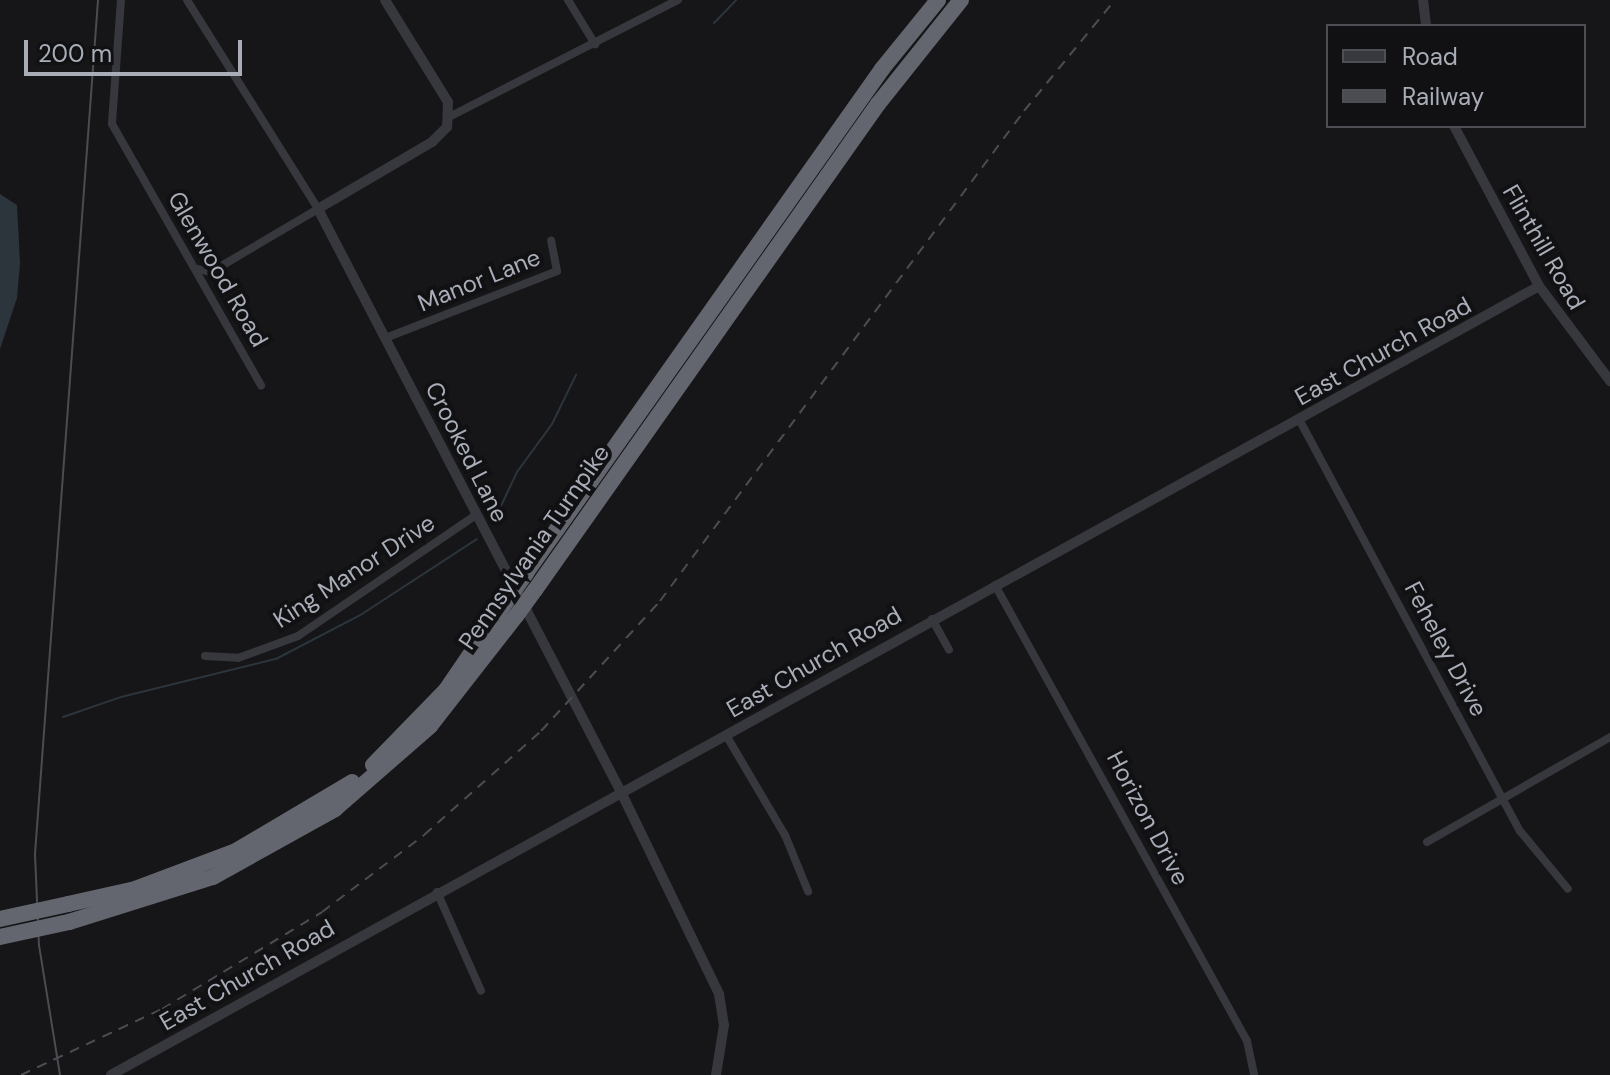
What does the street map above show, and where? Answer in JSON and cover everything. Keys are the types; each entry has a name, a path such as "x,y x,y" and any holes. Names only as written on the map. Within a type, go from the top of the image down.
{"highway":[{"name":"Pennsylvania Turnpike","path":"0,919 135,889 236,851 338,793 376,762 437,700 882,69 938,0"},
{"name":"Pennsylvania Turnpike","path":"0,937 69,922 213,877 335,809 430,726 535,590 878,104 961,0"}],"street":[{"name":"Glenwood Road","path":"121,0 112,124 198,269 261,385"},
{"path":"187,0 318,209"},
{"path":"385,0 448,102 451,116"},
{"path":"568,0 595,44"},
{"path":"198,269 211,272 432,142 451,116 678,0"},
{"path":"1423,0 1426,24"},
{"name":"Flinthill Road","path":"1455,128 1539,286 1610,381"},
{"name":"Crooked Lane","path":"318,209 388,337 476,515 621,792 719,994 724,1025 716,1075"},
{"name":"Manor Lane","path":"388,337 557,271 551,241"},
{"name":"East Church Road","path":"111,1075 437,891 726,735 931,618 1300,421 1539,286"},
{"name":"Feheley Drive","path":"1300,421 1530,847 1568,889"},
{"name":"King Manor Drive","path":"205,656 238,658 298,636 476,515"},
{"name":"Horizon Drive","path":"995,585 1247,1041 1254,1075"},
{"path":"931,618 949,650"},
{"path":"726,735 785,835 808,891"},
{"path":"1427,842 1610,737"},
{"path":"437,891 481,991"}],"shaded area":[{"path":"0,194 17,205 20,263 17,298 0,349"}],"waterway":[{"path":"714,23 736,0"},
{"path":"493,523 517,472 552,424 576,375"},
{"path":"63,717 121,697 276,659 362,614 477,539"}],"tram line":[{"path":"60,1075 39,946 35,854 98,0"}],"railway":[{"path":"21,1075 162,1009 322,912 424,835 541,731 660,601 1024,111 1115,0"}]}
